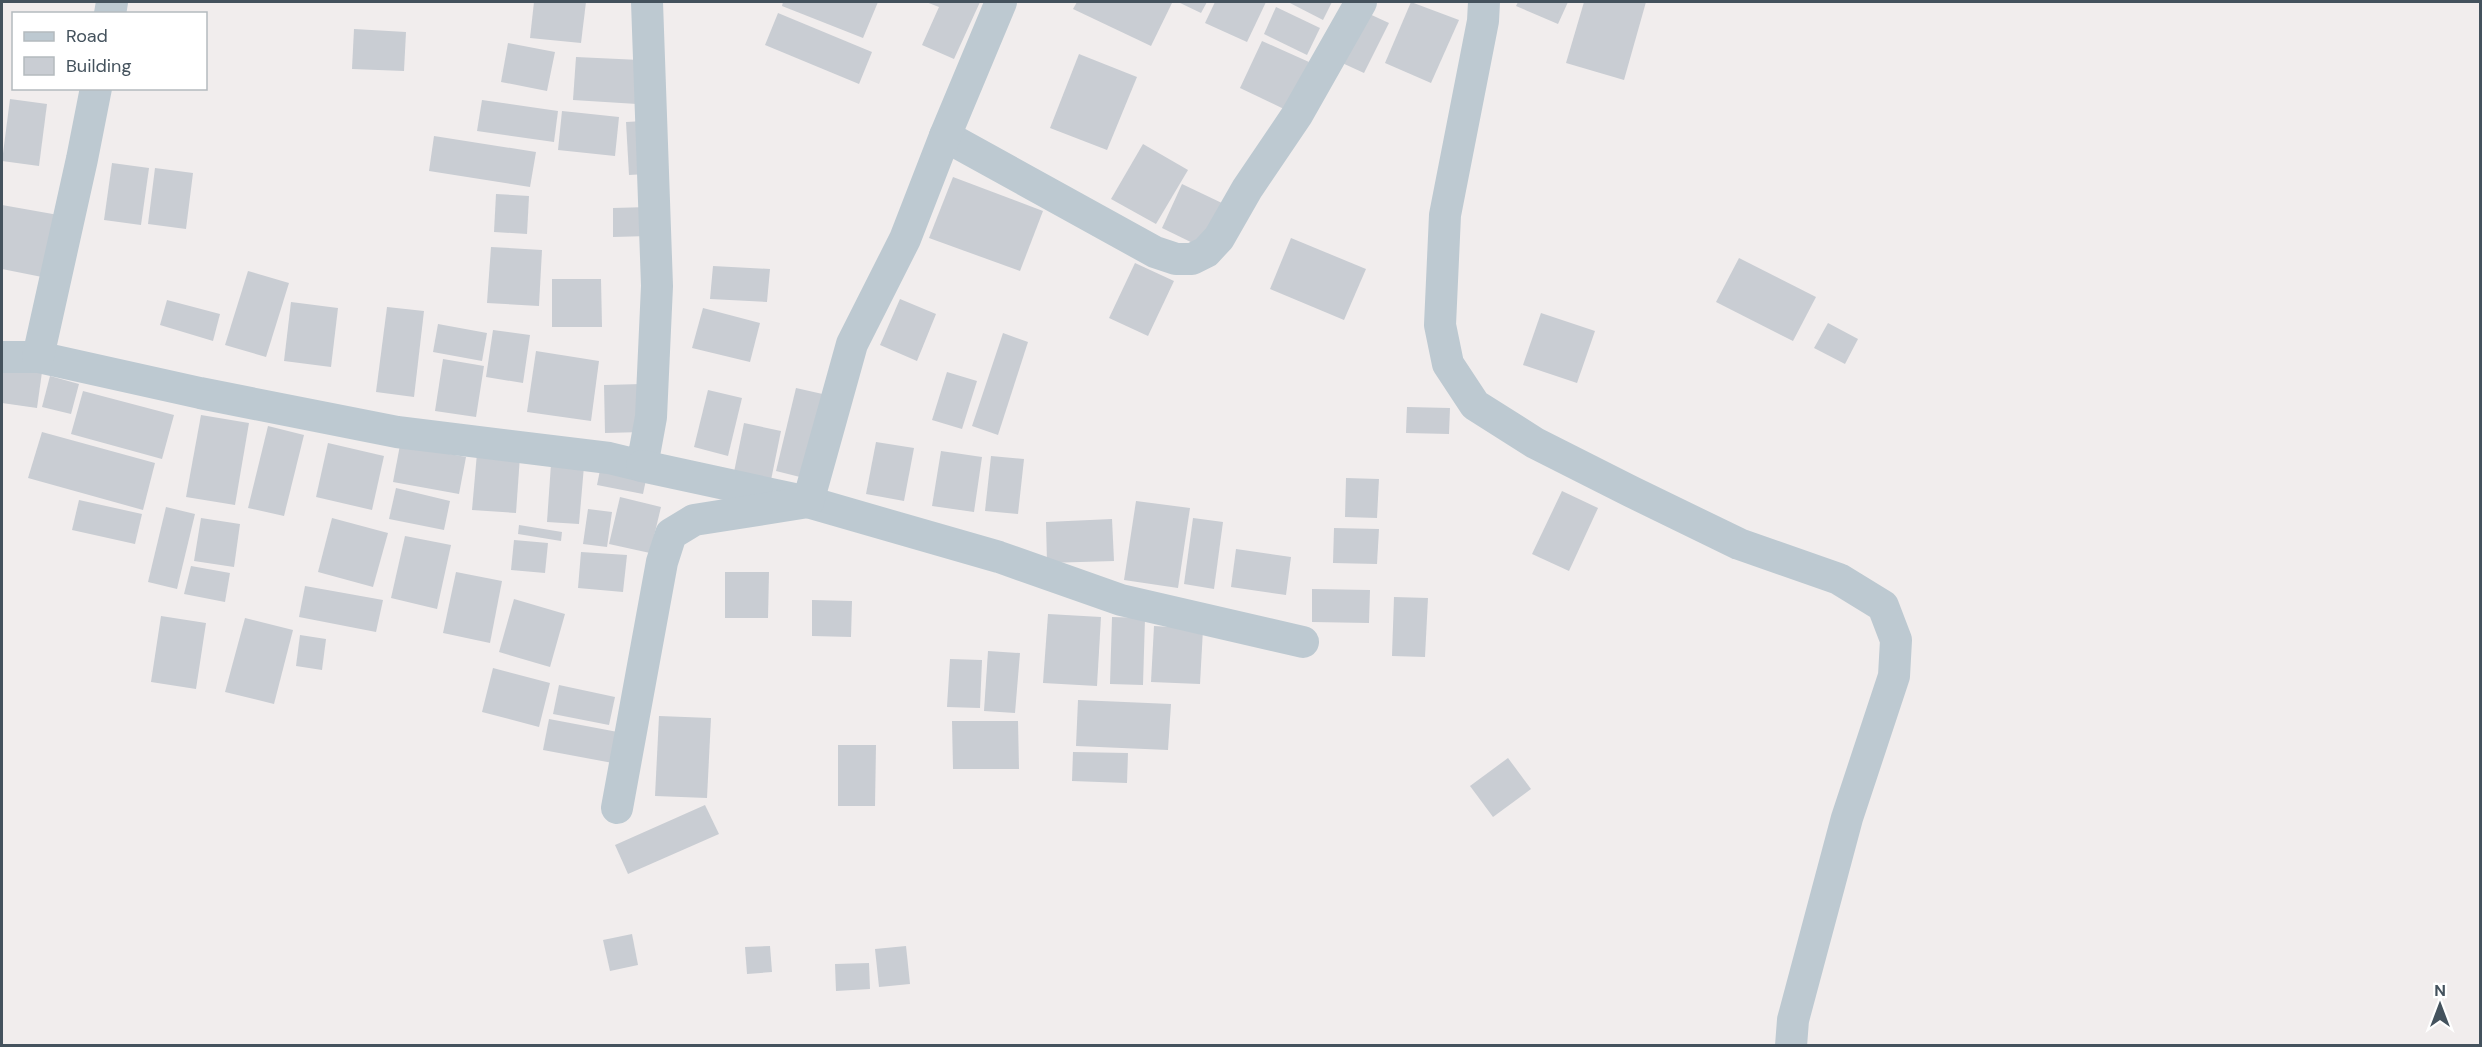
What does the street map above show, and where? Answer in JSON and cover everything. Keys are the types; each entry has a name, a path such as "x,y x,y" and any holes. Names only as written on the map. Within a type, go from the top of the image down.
{"street":[{"path":"642,466 651,417 657,286 647,2"},
{"path":"808,502 852,344 905,239 1001,2"},
{"path":"945,136 1155,252 1176,259 1192,259 1206,252 1219,238 1247,189 1297,115 1361,2"},
{"path":"1484,2 1483,21 1445,215 1440,325 1448,364 1475,405 1535,443 1739,544 1839,579 1883,606 1896,640 1894,676 1847,819 1793,1020 1791,1046"},
{"path":"38,357 96,90"},
{"path":"2,357 38,357 200,393 397,432 609,458 808,502 999,557 1121,600 1303,642"},
{"path":"616,808 662,562 671,534 694,520 808,502"}],"building":[{"path":"534,2 586,2 581,43 530,38"},
{"path":"783,2 878,2 863,38 782,6"},
{"path":"926,2 980,2 954,59 922,45 939,7"},
{"path":"1077,2 1172,3 1151,46 1073,9"},
{"path":"1178,2 1207,2 1201,13"},
{"path":"1215,2 1266,2 1247,42 1205,23"},
{"path":"1288,2 1332,2 1323,20"},
{"path":"1411,2 1459,20 1431,83 1385,63"},
{"path":"1518,2 1568,2 1558,24 1516,6"},
{"path":"1584,2 1646,2 1624,80 1566,63"},
{"path":"1276,7 1320,28 1307,55 1264,34"},
{"path":"1365,12 1389,23 1364,73 1340,62"},
{"path":"778,13 872,52 859,84 765,45"},
{"path":"354,29 406,32 404,71 352,69"},
{"path":"1262,41 1309,62 1286,110 1240,88"},
{"path":"508,43 555,52 547,91 501,82"},
{"path":"1079,54 1137,77 1107,150 1050,128"},
{"path":"576,57 640,60 637,104 573,100"},
{"path":"10,99 47,104 39,166 2,161"},
{"path":"482,100 558,111 554,142 477,131"},
{"path":"562,111 619,117 615,156 558,150"},
{"path":"644,121 646,174 629,175 626,122"},
{"path":"434,136 536,152 530,187 429,171"},
{"path":"1143,144 1188,170 1156,224 1111,199"},
{"path":"112,163 149,168 141,225 104,220"},
{"path":"155,168 193,173 186,229 148,224"},
{"path":"953,177 1043,211 1020,271 929,238"},
{"path":"1182,184 1224,204 1203,248 1162,228"},
{"path":"496,194 529,196 527,234 494,232"},
{"path":"2,205 64,216 52,279 2,269"},
{"path":"649,207 649,236 613,237 613,208"},
{"path":"1291,238 1366,269 1344,320 1270,289"},
{"path":"491,247 542,250 539,306 487,303"},
{"path":"1739,258 1816,297 1793,341 1716,302"},
{"path":"1135,263 1174,281 1148,336 1109,318"},
{"path":"713,266 770,269 767,302 710,299"},
{"path":"248,271 289,283 266,357 225,345"},
{"path":"552,279 601,279 602,327 552,327"},
{"path":"900,299 936,314 917,361 880,345"},
{"path":"167,300 220,314 213,341 160,325"},
{"path":"291,302 338,308 331,367 284,361"},
{"path":"387,307 424,311 414,397 376,392"},
{"path":"703,308 760,323 750,362 692,348"},
{"path":"1541,313 1595,331 1577,383 1523,365"},
{"path":"1828,323 1858,339 1845,364 1814,348"},
{"path":"438,324 487,333 482,361 433,352"},
{"path":"493,330 530,335 523,383 486,377"},
{"path":"1003,333 1028,342 998,435 972,426"},
{"path":"536,351 599,361 591,421 527,412"},
{"path":"443,359 484,366 476,417 435,411"},
{"path":"2,366 42,372 37,408 2,403"},
{"path":"947,372 977,381 962,429 932,420"},
{"path":"50,376 79,384 71,414 42,407"},
{"path":"642,384 643,432 605,433 604,385"},
{"path":"796,388 827,395 808,479 776,471"},
{"path":"708,390 742,398 728,456 694,447"},
{"path":"83,391 174,415 162,459 71,434"},
{"path":"1407,407 1450,408 1449,434 1406,433"},
{"path":"201,415 249,423 235,505 186,497"},
{"path":"744,423 781,431 770,485 733,477"},
{"path":"268,426 304,435 284,516 248,508"},
{"path":"42,432 155,463 143,510 28,478"},
{"path":"876,442 914,448 904,501 866,494"},
{"path":"328,443 384,456 372,510 316,497"},
{"path":"400,445 466,457 459,494 393,482"},
{"path":"941,451 982,457 974,512 932,506"},
{"path":"477,453 520,456 516,513 472,510"},
{"path":"991,456 1024,459 1018,514 985,511"},
{"path":"602,460 648,470 643,494 597,485"},
{"path":"551,464 584,466 579,524 547,522"},
{"path":"1346,478 1379,479 1377,518 1345,517"},
{"path":"396,488 450,501 444,530 389,519"},
{"path":"1562,491 1598,508 1569,571 1532,554"},
{"path":"620,497 661,507 650,553 609,544"},
{"path":"79,500 142,514 135,544 72,530"},
{"path":"1136,501 1190,508 1178,588 1124,580"},
{"path":"166,507 195,514 177,589 148,582"},
{"path":"588,509 612,512 607,547 583,544"},
{"path":"201,518 240,524 234,567 194,561"},
{"path":"332,518 388,533 373,587 318,572"},
{"path":"1193,518 1223,522 1214,589 1184,584"},
{"path":"1112,519 1114,561 1047,563 1046,522"},
{"path":"519,525 562,532 561,541 518,534"},
{"path":"1334,528 1379,529 1377,564 1333,563"},
{"path":"405,536 451,545 437,609 391,598"},
{"path":"514,540 548,543 545,573 511,570"},
{"path":"1236,549 1291,557 1286,595 1231,587"},
{"path":"581,552 627,555 623,592 578,588"},
{"path":"191,566 230,573 225,602 184,594"},
{"path":"456,572 502,581 490,643 443,633"},
{"path":"725,572 769,572 768,618 725,618"},
{"path":"305,586 383,600 376,632 299,617"},
{"path":"1312,589 1370,590 1369,623 1312,622"},
{"path":"1394,597 1428,598 1425,657 1392,656"},
{"path":"514,599 565,614 550,667 499,652"},
{"path":"812,600 852,601 851,637 812,636"},
{"path":"1048,614 1101,617 1097,686 1043,683"},
{"path":"161,616 206,623 196,689 151,682"},
{"path":"1112,617 1145,618 1143,685 1110,684"},
{"path":"245,618 293,630 274,704 225,692"},
{"path":"1154,626 1203,629 1200,684 1151,682"},
{"path":"300,635 326,639 322,670 296,666"},
{"path":"988,651 1020,653 1015,713 984,711"},
{"path":"950,659 982,660 980,708 947,707"},
{"path":"493,668 550,683 539,727 482,712"},
{"path":"559,685 615,697 609,725 553,714"},
{"path":"1078,700 1171,704 1168,750 1076,746"},
{"path":"659,716 711,718 707,798 655,796"},
{"path":"549,719 623,733 618,764 543,750"},
{"path":"952,721 1018,721 1019,769 953,769"},
{"path":"838,745 876,745 875,806 838,806"},
{"path":"1073,752 1128,753 1127,783 1072,781"},
{"path":"1508,758 1531,789 1493,817 1470,786"},
{"path":"705,805 719,834 628,874 615,845"},
{"path":"632,934 638,965 610,971 603,940"},
{"path":"770,946 772,972 747,974 745,947"},
{"path":"906,946 910,984 879,987 875,949"},
{"path":"869,963 870,989 836,991 835,964"}]}
